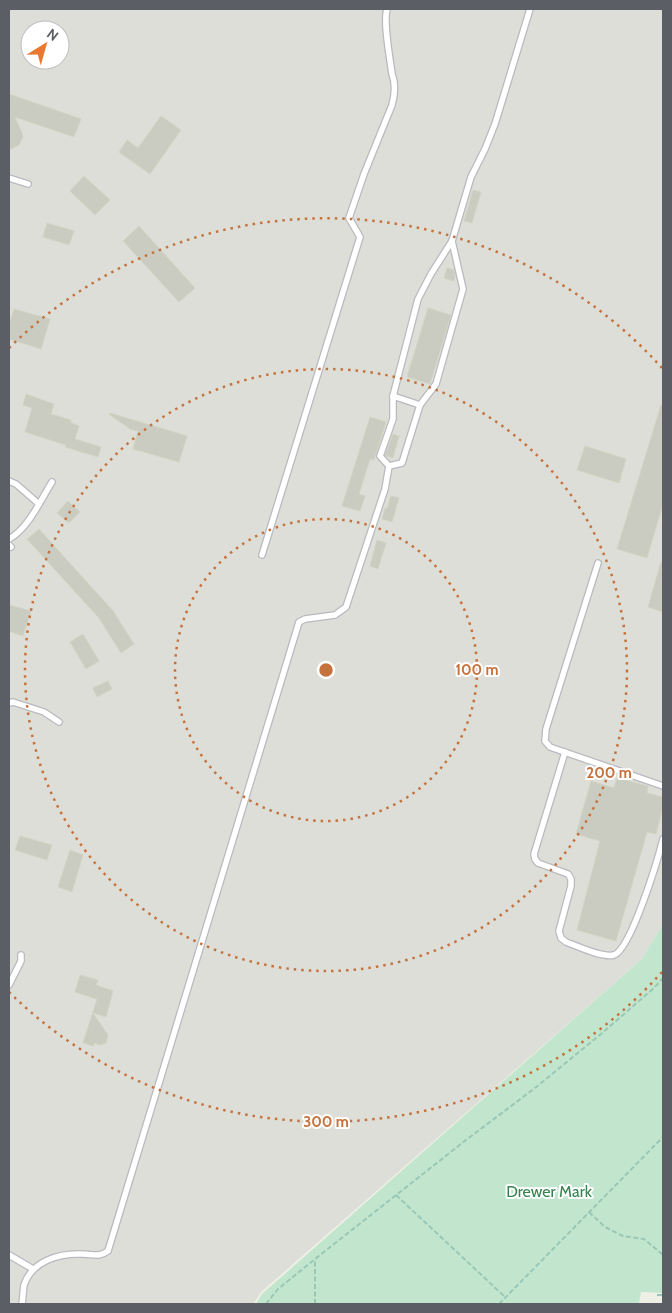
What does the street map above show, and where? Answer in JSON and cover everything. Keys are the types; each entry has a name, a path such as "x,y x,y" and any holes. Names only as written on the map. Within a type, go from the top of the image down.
{"lane":[{"path":"262,556 360,237 350,218 364,174 395,93 387,34 386,9"},
{"path":"389,466 380,456 393,419 393,396 418,299 452,241 471,177 485,149 494,124 530,9"},
{"path":"9,178 28,184"},
{"path":"389,466 402,463 420,405 436,384 463,289 452,241"},
{"path":"393,396 420,405"},
{"path":"22,1304 24,1285 33,1269 46,1260 65,1254 102,1256 108,1251 299,622 305,619 335,615 346,606 385,489 389,466"},
{"path":"9,480 39,504"},
{"path":"9,539 24,526 52,482"},
{"path":"598,563 546,729 545,737 547,744 550,747 663,786"},
{"path":"9,703 13,702 44,712 59,722"},
{"path":"565,752 534,854 538,863 568,874 571,879 571,886 559,931 561,938 566,942 605,955 614,955 622,948 632,930 663,839"},
{"path":"9,984 21,961 21,955"},
{"path":"9,1255 33,1269"}],"path":[{"path":"266,1304 278,1290 315,1259 601,1034 662,982 663,978"},
{"path":"498,1304 663,1138"},
{"path":"396,1195 506,1297"},
{"path":"590,1212 605,1227 624,1236 644,1240 663,1255"},
{"path":"315,1259 315,1304"},
{"path":"657,1295 663,1295"}],"shaded area":[{"path":"9,9 663,9 663,924 642,959 261,1292 253,1304 9,1304"}],"green space":[{"name":"Drewer Mark","path":"663,924 663,1293 641,1292 639,1304 256,1304 262,1294 642,959"}],"building":[{"path":"9,94 81,119 74,137 15,117 23,137 19,145 9,150"},
{"path":"161,116 181,130 150,174 119,152 127,140 138,148"},
{"path":"84,176 110,200 95,215 70,191"},
{"path":"473,190 481,192 472,223 464,221"},
{"path":"47,223 74,231 69,245 43,237"},
{"path":"139,226 195,288 179,302 123,241"},
{"path":"447,268 454,270 454,281 444,278"},
{"path":"428,308 451,315 430,384 407,377"},
{"path":"14,309 50,319 41,349 9,339 9,325"},
{"path":"26,394 54,404 51,414 71,420 71,423 79,426 75,439 101,447 98,457 25,432 32,408 23,405"},
{"path":"661,405 663,405 663,504 647,558 617,549"},
{"path":"110,413 187,436 179,462 133,449 138,431 130,429"},
{"path":"370,417 386,422 374,460 370,459 359,494 365,496 360,511 342,506"},
{"path":"393,434 399,436 393,458 385,455"},
{"path":"585,446 626,459 619,483 577,470"},
{"path":"391,496 399,498 392,522 382,519"},
{"path":"68,501 80,512 69,523 57,513"},
{"path":"39,529 113,611 134,644 121,653 99,618 27,539"},
{"path":"377,540 386,543 378,569 370,566"},
{"path":"661,562 663,563 663,612 648,607"},
{"path":"9,605 31,611 23,636 9,631"},
{"path":"83,634 99,661 86,669 70,642"},
{"path":"108,681 112,689 97,697 93,688"},
{"path":"617,778 648,786 647,793 663,797 663,806 656,834 647,832 616,941 577,930 600,841 576,834 591,781 614,788"},
{"path":"20,836 52,845 47,860 15,850"},
{"path":"70,850 83,855 72,892 58,887"},
{"path":"80,975 98,980 96,985 113,991 106,1017 93,1013 108,1035 106,1043 100,1045 94,1043 94,1046 83,1043 97,999 75,992"}]}
